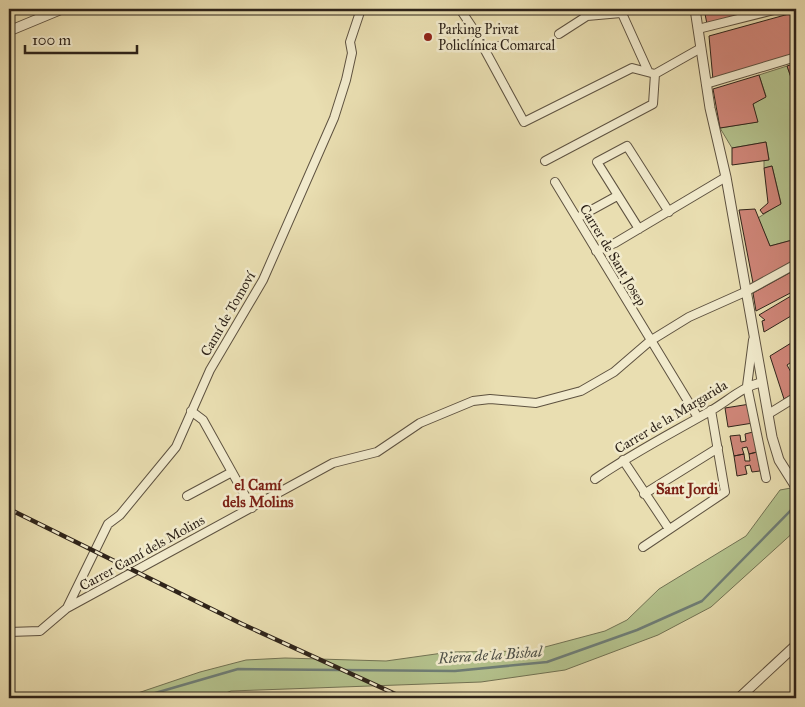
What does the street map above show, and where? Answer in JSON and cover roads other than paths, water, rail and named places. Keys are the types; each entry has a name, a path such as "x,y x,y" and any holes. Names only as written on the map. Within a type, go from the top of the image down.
{"street":[{"path":"9,31 62,9"},
{"name":"Camí de Tomoví","path":"68,608 108,524 120,515 176,447 210,370 263,280 334,118 352,53 350,42 361,9"},
{"path":"460,9 524,122 632,68 652,73 701,48"},
{"path":"696,9 706,84 726,177 745,292 762,382 770,413 772,438 779,460 794,483"},
{"path":"698,28 778,9"},
{"path":"545,161 653,104 652,73 620,11 586,13 559,34"},
{"path":"706,84 796,57"},
{"path":"639,229 597,162 627,146 669,212"},
{"path":"596,251 669,212 726,177"},
{"name":"Carrer de Sant Josep","path":"555,182 697,416"},
{"path":"576,218 617,196"},
{"name":"Carrer Camí dels Molins","path":"9,632 40,631 68,608 333,463 377,452 420,423 473,401 490,399 536,403 581,391 614,372 650,341 689,317 745,292 796,264"},
{"path":"754,339 747,386 766,478"},
{"name":"Carrer de la Margarida","path":"595,479 623,460 697,416 711,410 747,386 762,382"},
{"path":"770,413 796,397"},
{"path":"643,546 725,492 711,410"},
{"path":"191,411 203,420 252,508"},
{"path":"644,494 718,448"},
{"path":"623,460 669,529"},
{"path":"187,496 232,472"},
{"path":"739,698 796,646"}],"lane":[{"path":"484,49 498,44"}],"waterway":[{"name":"Riera de la Bisbal","path":"138,698 238,669 455,671 547,662 637,630 702,601 796,505"}],"railway":[{"path":"9,509 242,624 404,698"}],"place":[{"name":"Parking Privat Policlínica Comarcal","path":"428,37"}],"district":[{"name":"Sant Jordi","path":"687,489"},
{"name":"el Camí dels Molins","path":"258,494"}]}
